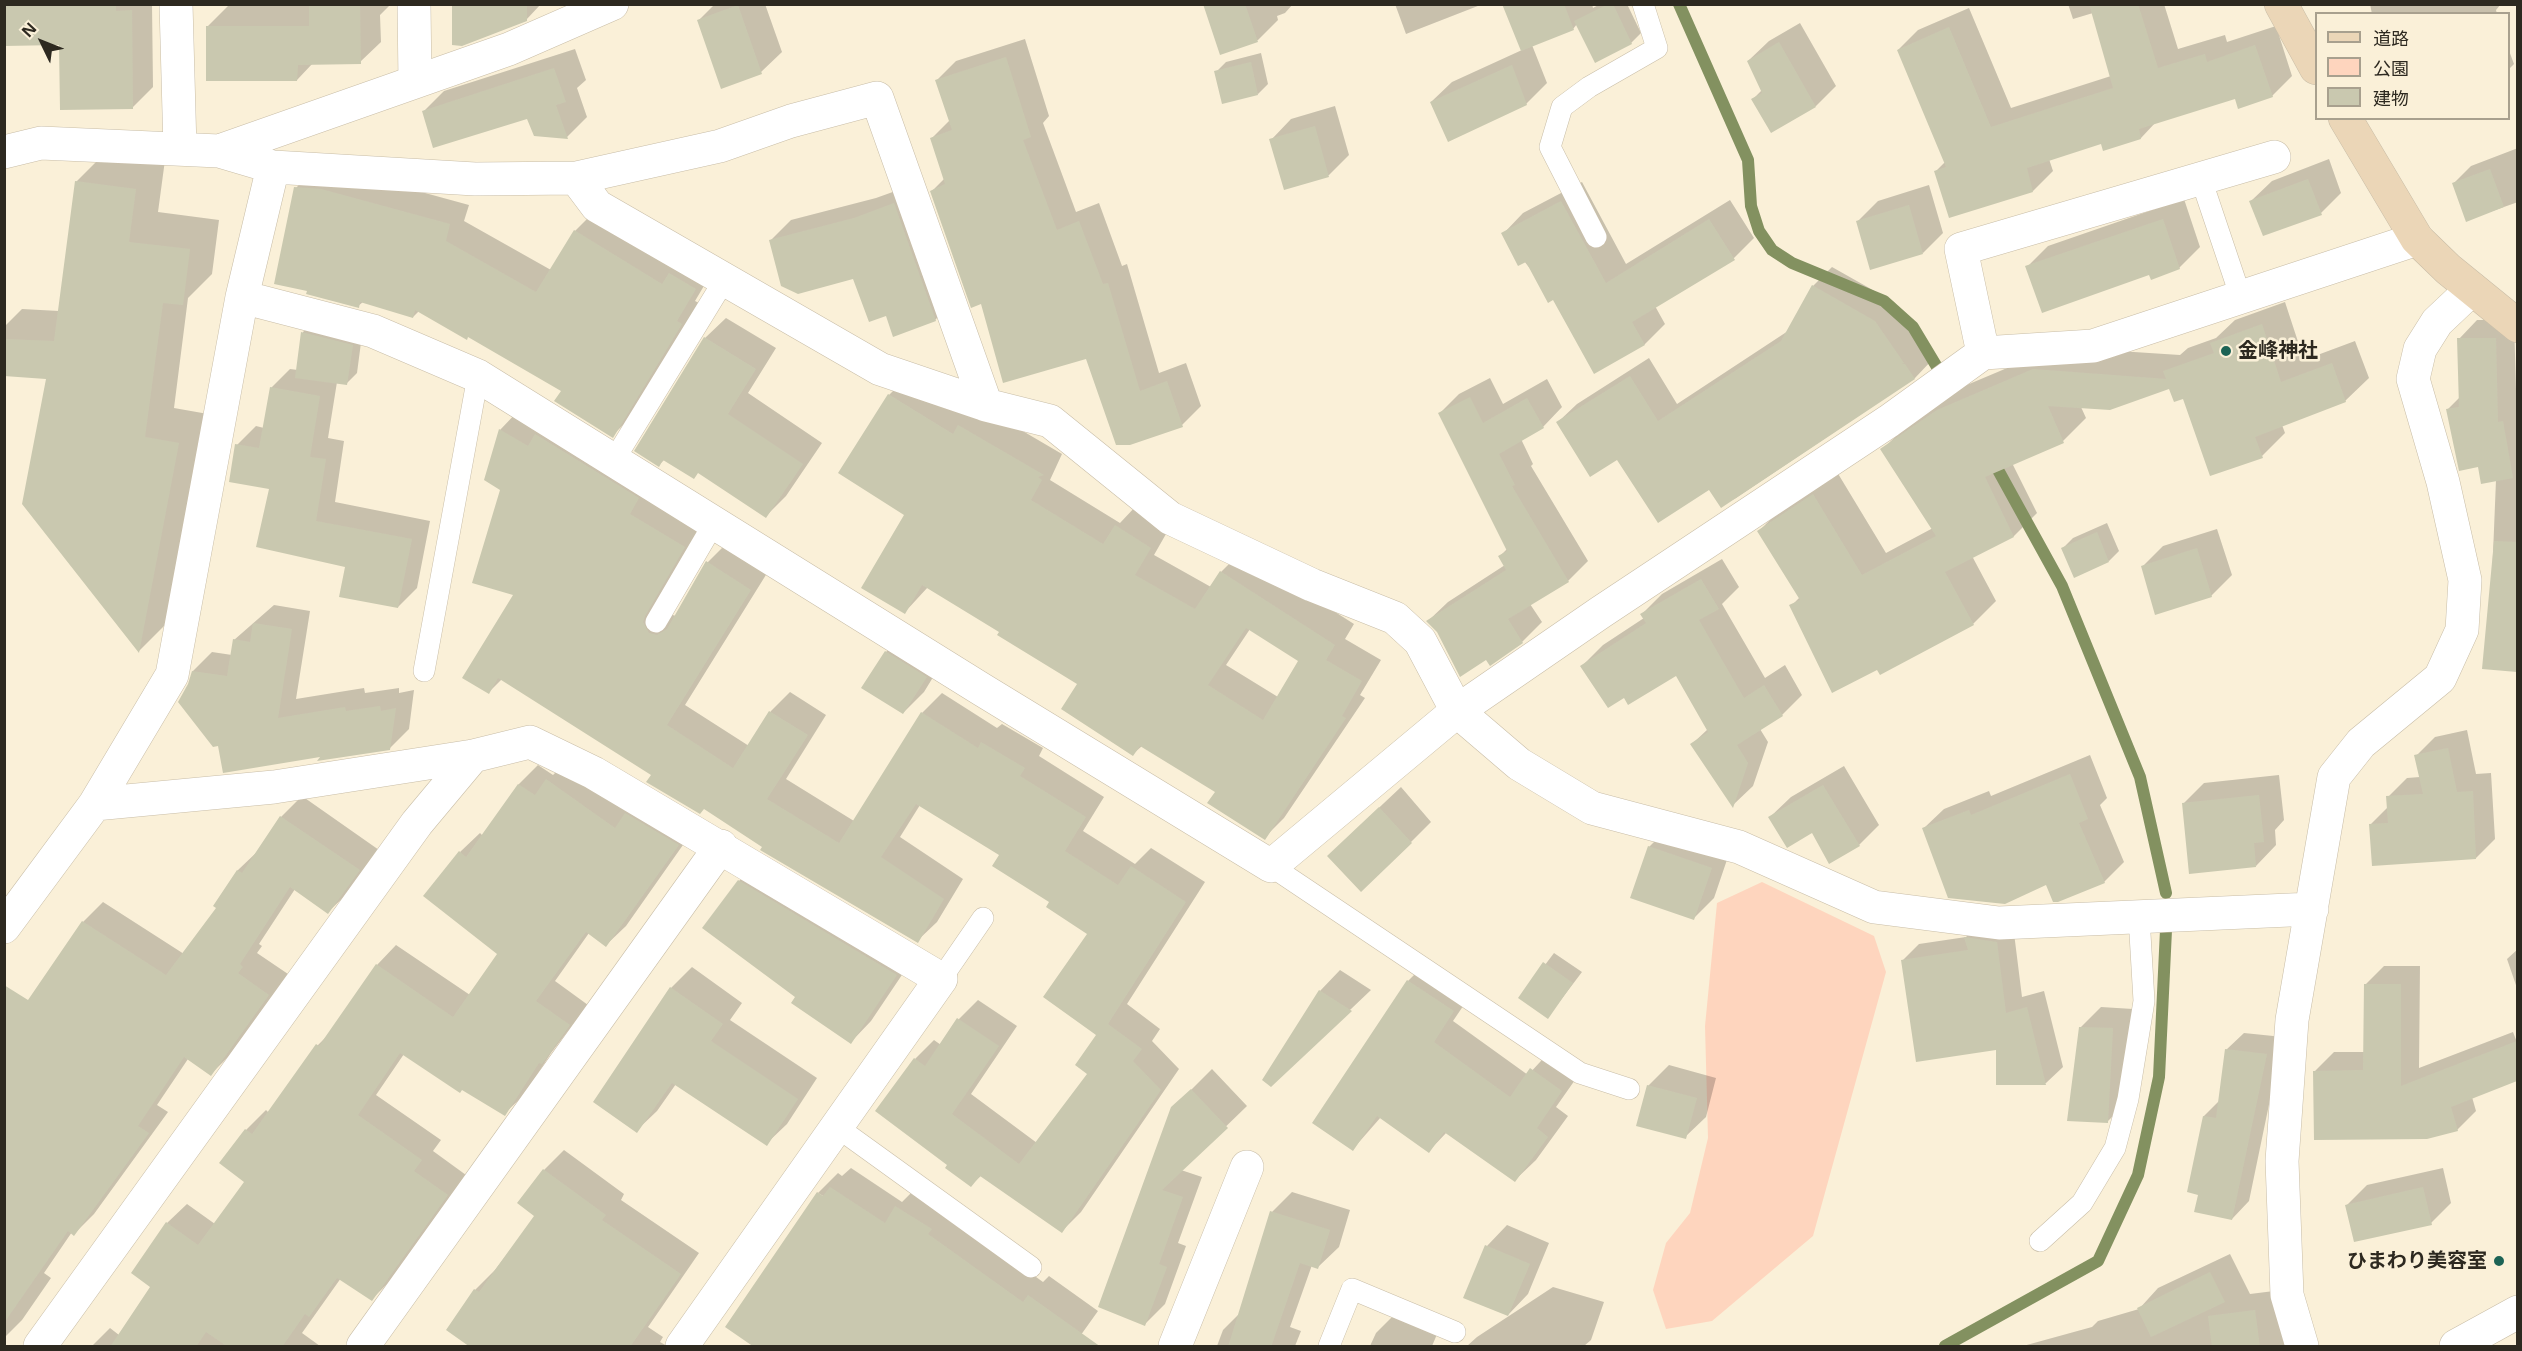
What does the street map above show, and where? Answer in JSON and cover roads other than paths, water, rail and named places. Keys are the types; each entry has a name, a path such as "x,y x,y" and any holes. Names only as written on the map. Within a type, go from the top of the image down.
{"main road":[{"path":"2281,4 2315,66"},
{"path":"2346,120 2417,239 2517,326"}],"street":[{"path":"176,4 180,149"},
{"path":"414,4 415,82"},
{"path":"219,151 509,49 612,4"},
{"path":"4,152 41,143 180,149 219,151 273,167 476,179 576,178 720,146 791,121 877,98 986,405"},
{"path":"1983,353 1961,249 2274,158"},
{"path":"4,927 94,804 172,675 242,297 273,167"},
{"path":"576,178 597,206 880,369 986,405 1050,421 1170,518 1312,585 1395,618 1420,641 1457,711 1519,764 1592,808 1739,847 1874,907 1998,923 2312,909"},
{"path":"242,297 373,331 478,376 1270,866 1457,711 1601,612 1889,421 1983,353 2093,346 2240,295 2417,239"},
{"path":"2302,1347 2287,1295 2283,1161 2292,1020 2334,777 2361,742 2440,678 2462,630 2464,580 2443,482 2413,379 2420,349 2437,322 2472,289"},
{"path":"94,804 274,787 472,756 530,742 594,773 721,846 940,979 837,1127 694,1342"},
{"path":"40,1347 417,823 472,756"},
{"path":"363,1347 721,846"},
{"path":"1175,1347 1247,1167"},
{"path":"2456,1347 2517,1312"}],"lane":[{"path":"1596,237 1550,147 1562,107 1589,87 1657,48 1643,4"},
{"path":"2201,179 2240,295"},
{"path":"614,460 725,279"},
{"path":"424,670 478,376"},
{"path":"656,622 714,523"},
{"path":"1270,866 1580,1073 1629,1089"},
{"path":"2040,1241 2082,1203 2115,1148 2128,1099 2144,1001 2139,917"},
{"path":"940,979 983,918"},
{"path":"837,1127 1031,1267"},
{"path":"1329,1347 1352,1289 1455,1332"}],"waterway":[{"path":"1679,4 1748,160 1751,206 1759,231 1772,250 1792,263 1884,301 1913,327 1937,367"},
{"path":"1992,459 2062,586 2140,777 2166,893"},
{"path":"1945,1346 2098,1261 2138,1175 2159,1077 2166,930"}],"place":[{"name":"金峰神社","path":"2226,351"},
{"name":"ひまわり美容室","path":"2499,1261"}]}
